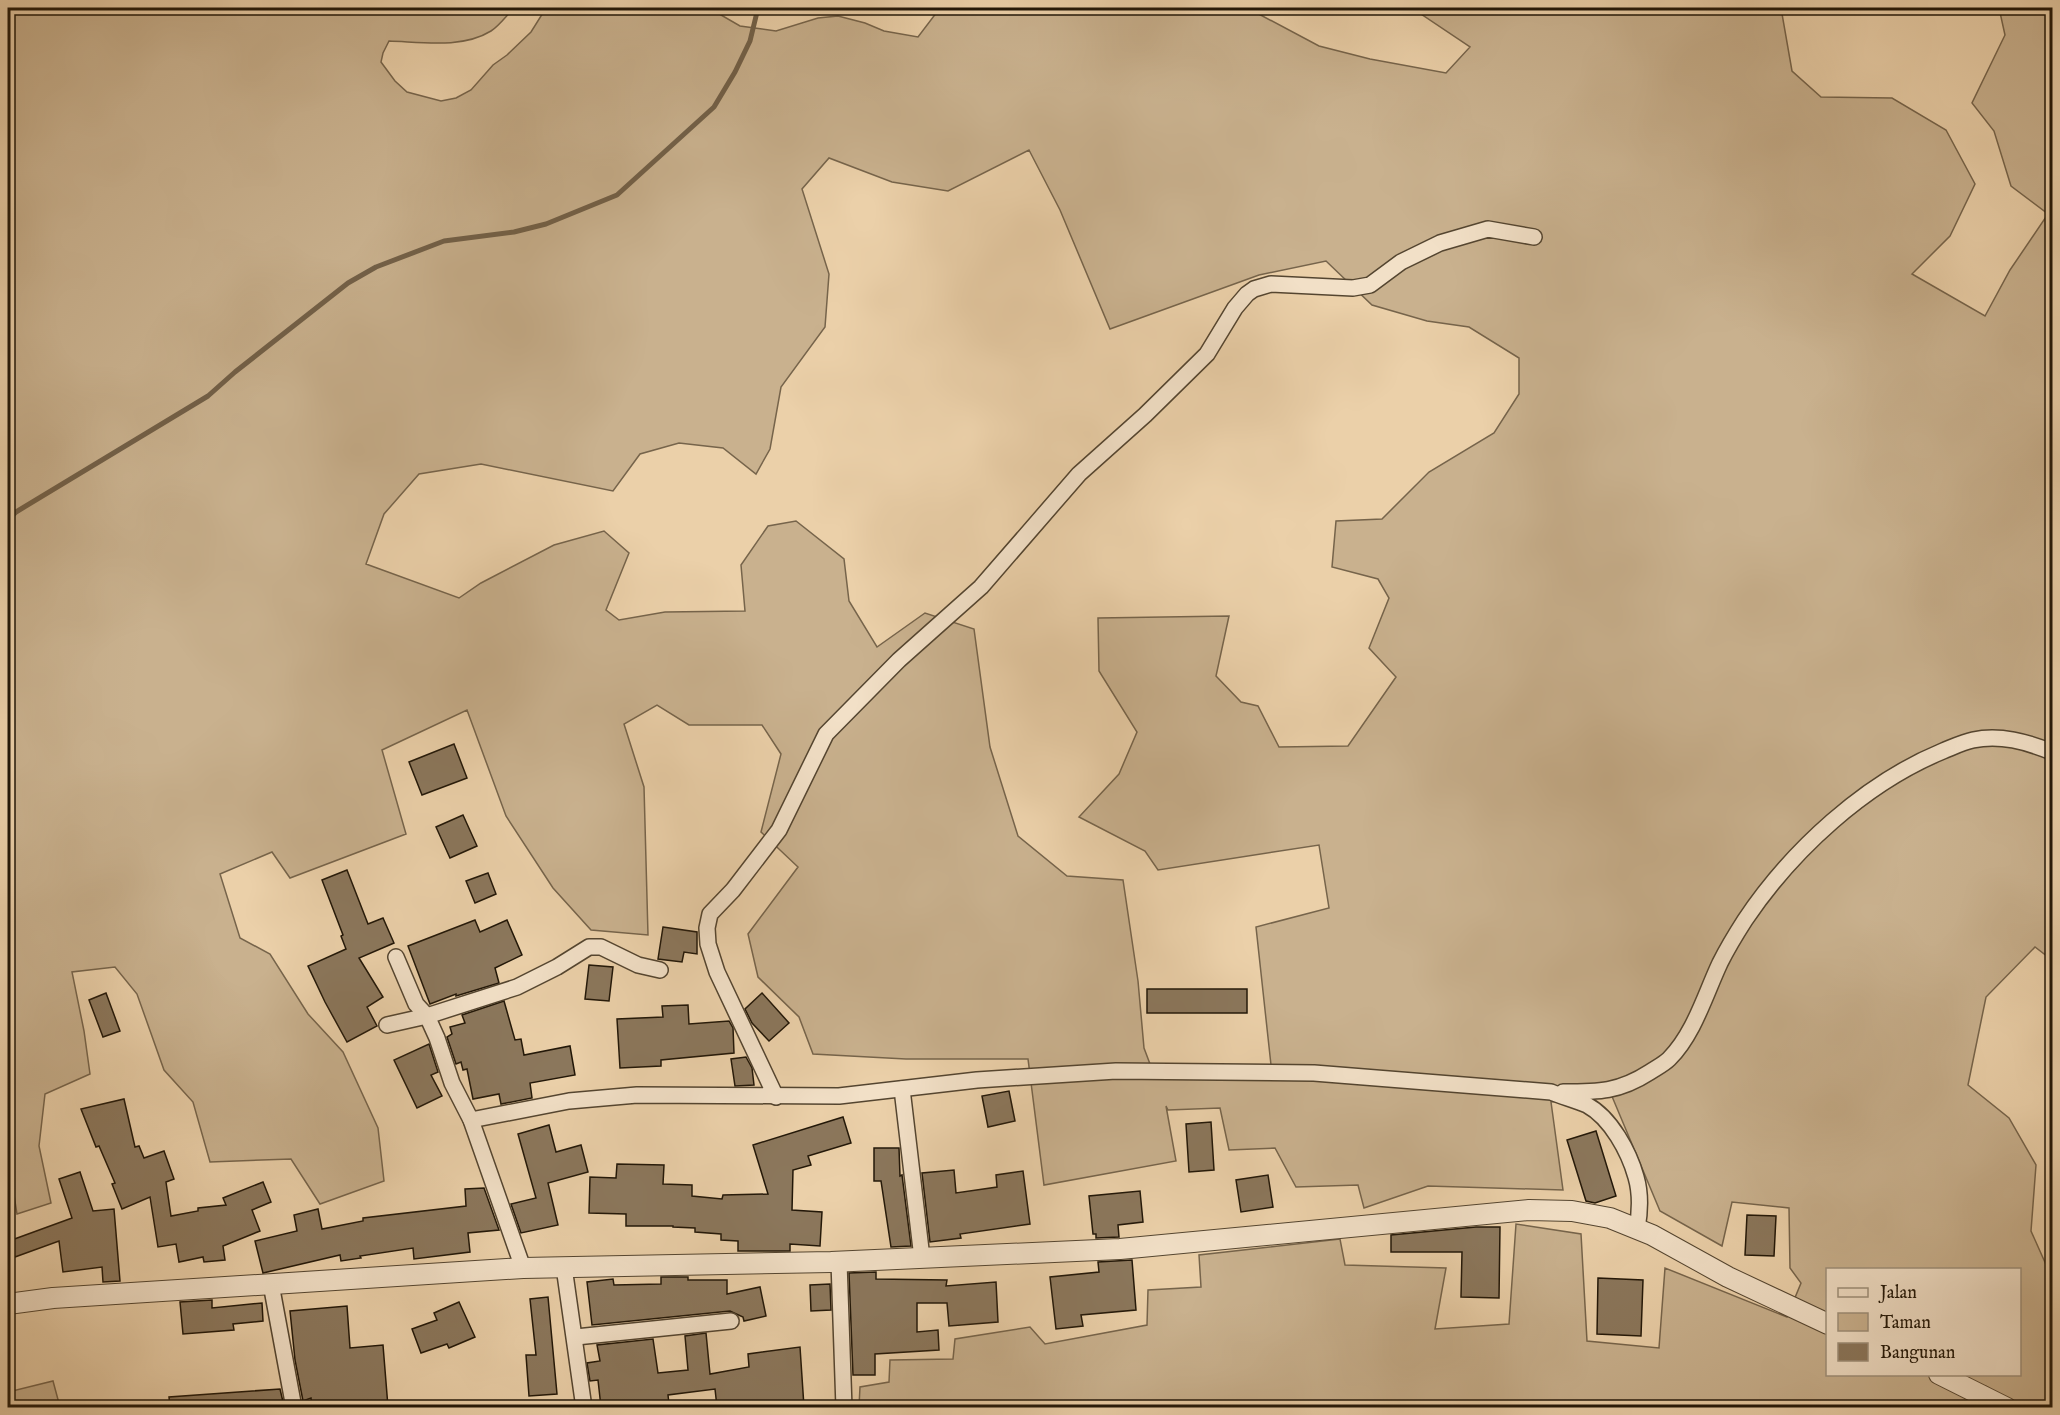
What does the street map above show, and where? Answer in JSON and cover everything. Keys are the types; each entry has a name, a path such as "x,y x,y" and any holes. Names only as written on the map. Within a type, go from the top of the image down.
{"street":[{"path":"776,1097 717,972 708,944 707,928 710,914 733,890 779,830 826,734 899,660 981,587 1078,474 1145,415 1207,354 1235,308 1254,289 1271,285 1353,288 1370,285 1401,262 1440,243 1488,229 1534,237"},
{"path":"471,1120 569,1101 637,1095 839,1096 977,1080 1116,1071 1314,1073 1551,1092 1616,1089 1635,1081 1668,1060 1690,1031 1721,961 1745,920 1782,873 1821,832 1873,790 1916,762 1972,740 2002,737 2033,744 2052,752"},
{"path":"387,1025 426,1016 517,987 558,967 589,947 601,947 638,965 660,970"},
{"path":"396,957 416,1004 426,1016 437,1038 452,1083 471,1120 523,1268"},
{"path":"902,1089 922,1258"},
{"path":"1551,1092 1587,1105 1610,1126 1627,1154 1636,1178 1639,1215 1637,1229"},
{"path":"8,1304 53,1298 523,1268 839,1262 1120,1249 1529,1210 1572,1211 1610,1218 1652,1235 1728,1277 1826,1324"},
{"path":"839,1262 844,1407"},
{"path":"564,1267 576,1337 584,1407"},
{"path":"271,1284 294,1407"},
{"path":"576,1337 731,1321"},
{"path":"1942,1376 1978,1401 2007,1407"}],"green space":[{"path":"8,8 514,8 491,31 480,37 441,43 389,41 381,62 395,81 407,92 441,101 456,98 471,90 493,65 531,32 546,8 709,8 740,26 776,31 818,18 838,16 884,31 918,37 940,8 1243,8 1319,46 1370,59 1446,73 1470,47 1412,8 1781,8 1792,71 1821,97 1892,98 1946,130 1975,184 1950,236 1912,274 1985,316 2010,270 2048,214 2011,186 1994,131 1972,103 2005,35 1999,8 2052,8 2052,960 2035,947 1986,997 1968,1085 2009,1118 2036,1165 2031,1231 2052,1278 2052,1407 859,1407 860,1387 889,1382 890,1360 953,1359 955,1339 1030,1327 1045,1344 1147,1325 1148,1290 1201,1287 1199,1255 1340,1239 1345,1265 1446,1268 1435,1329 1509,1324 1516,1224 1581,1234 1587,1341 1659,1348 1665,1268 1787,1317 1801,1283 1790,1268 1789,1208 1732,1202 1722,1246 1660,1211 1611,1094 1551,1102 1563,1190 1428,1186 1364,1208 1358,1185 1296,1187 1275,1148 1229,1150 1220,1108 1168,1110 1166,1106 1176,1161 1044,1185 1028,1059 906,1059 813,1054 799,1017 758,977 748,934 798,867 761,832 781,754 762,725 689,725 657,705 624,724 644,787 648,935 591,930 553,888 506,816 467,710 382,750 406,834 290,878 272,852 220,874 240,938 270,954 308,1014 343,1052 378,1128 384,1181 320,1204 291,1159 210,1162 193,1102 164,1070 137,994 115,967 72,972 90,1074 45,1094 39,1146 51,1203 17,1214 10,1170 8,1171","holes":["1029,150 1060,210 1110,329 1259,275 1326,261 1372,305 1427,321 1469,327 1519,358 1519,394 1494,433 1429,472 1382,519 1336,521 1332,567 1378,579 1389,598 1369,648 1396,677 1348,746 1279,747 1258,706 1241,702 1216,676 1229,616 1098,618 1099,671 1137,732 1119,774 1079,817 1145,851 1158,870 1319,845 1329,908 1256,927 1271,1065 1153,1072 1144,1048 1138,981 1123,880 1067,876 1018,836 990,747 974,629 925,613 877,647 849,601 844,559 796,521 768,526 741,565 745,611 665,612 619,620 606,610 629,553 604,531 554,545 481,583 459,598 366,564 384,514 419,474 481,464 613,491 640,454 679,443 723,448 756,474 770,449 781,387 825,327 829,274 802,189 829,158 892,182 948,191"]},
{"path":"53,1381 60,1407 8,1407 8,1392"}],"building":[{"path":"454,744 467,778 422,795 409,762"},
{"path":"463,815 477,846 450,858 436,827"},
{"path":"347,870 368,924 383,918 394,943 359,958 383,997 367,1007 377,1026 347,1042 308,966 346,949 322,880"},
{"path":"488,873 496,894 475,903 466,881"},
{"path":"475,920 480,932 507,920 522,955 495,968 499,983 456,996 456,994 430,1004 408,946"},
{"path":"663,927 697,932 697,954 684,952 682,962 658,959"},
{"path":"589,965 613,967 609,1001 585,999"},
{"path":"1147,989 1247,989 1247,1013 1147,1013"},
{"path":"106,993 120,1031 103,1037 89,1000"},
{"path":"762,993 789,1023 769,1041 752,1023 745,1009"},
{"path":"504,1001 515,1040 521,1039 524,1055 570,1046 575,1075 530,1083 532,1098 501,1104 499,1094 473,1099 467,1069 463,1070 461,1062 456,1064 447,1037 452,1034 450,1027 465,1023 462,1015"},
{"path":"688,1005 689,1024 729,1021 733,1028 734,1053 661,1060 661,1066 620,1068 617,1019 663,1017 662,1006"},
{"path":"429,1044 438,1072 431,1075 442,1096 417,1108 394,1060"},
{"path":"746,1057 752,1068 754,1085 735,1086 731,1059"},
{"path":"1009,1091 1015,1121 988,1127 982,1096"},
{"path":"124,1099 135,1147 139,1146 144,1158 164,1151 174,1179 166,1182 171,1216 198,1211 198,1208 226,1205 223,1198 263,1182 271,1202 252,1210 260,1231 223,1246 225,1260 204,1262 203,1257 179,1262 176,1244 158,1247 150,1197 122,1209 112,1184 115,1183 99,1146 96,1147 81,1109"},
{"path":"843,1117 851,1143 808,1156 811,1165 793,1170 792,1210 822,1212 820,1246 790,1244 790,1251 738,1251 738,1241 721,1240 721,1234 695,1232 695,1228 673,1226 626,1226 626,1214 589,1213 590,1177 616,1178 617,1164 664,1165 663,1184 692,1185 692,1196 722,1199 723,1195 768,1194 753,1145"},
{"path":"1211,1122 1214,1170 1189,1172 1186,1124"},
{"path":"549,1125 556,1152 581,1145 588,1172 548,1183 558,1225 521,1233 511,1204 536,1198 518,1134"},
{"path":"1596,1131 1616,1196 1595,1203 1586,1201 1567,1140"},
{"path":"874,1148 899,1148 900,1176 902,1175 911,1246 891,1247 881,1181 874,1181"},
{"path":"954,1170 956,1193 997,1187 996,1175 1023,1171 1030,1224 960,1234 961,1238 930,1242 922,1173"},
{"path":"80,1172 93,1211 114,1209 120,1281 103,1282 102,1267 63,1272 59,1241 15,1257 9,1241 72,1218 59,1179"},
{"path":"1268,1175 1273,1207 1241,1212 1236,1180"},
{"path":"484,1188 499,1230 468,1233 470,1252 414,1259 413,1248 341,1261 340,1255 263,1273 255,1241 297,1231 294,1215 318,1209 322,1229 363,1221 363,1218 466,1206 465,1189"},
{"path":"1140,1191 1143,1222 1118,1225 1119,1237 1096,1238 1096,1234 1093,1234 1089,1196"},
{"path":"1747,1215 1776,1216 1774,1256 1745,1255"},
{"path":"1500,1227 1499,1298 1461,1297 1462,1252 1391,1252 1391,1235"},
{"path":"1132,1260 1136,1310 1081,1315 1083,1326 1056,1329 1050,1277 1099,1272 1098,1262"},
{"path":"876,1272 876,1279 947,1280 946,1286 996,1282 998,1322 949,1326 947,1303 917,1303 917,1332 938,1330 939,1350 875,1354 875,1375 853,1375 849,1273"},
{"path":"661,1277 727,1280 727,1294 760,1287 766,1316 744,1321 743,1317 730,1311 592,1325 587,1282 613,1279 614,1285 661,1284"},
{"path":"1598,1278 1643,1280 1641,1336 1597,1334"},
{"path":"830,1284 831,1310 811,1311 810,1285"},
{"path":"548,1297 557,1394 529,1396 526,1355 536,1355 530,1299"},
{"path":"212,1300 212,1308 262,1303 263,1321 233,1324 234,1330 183,1334 180,1302"},
{"path":"459,1302 475,1337 449,1348 447,1344 421,1353 412,1329 437,1320 434,1313"},
{"path":"347,1306 350,1348 383,1345 388,1407 312,1407 311,1398 303,1401 295,1360 290,1311"},
{"path":"706,1333 710,1374 749,1367 748,1354 800,1347 804,1407 766,1407 767,1401 717,1407 715,1389 668,1395 669,1404 601,1407 598,1380 590,1381 587,1363 600,1361 597,1345 653,1339 658,1373 688,1370 685,1336"},
{"path":"280,1389 284,1406 170,1407 169,1397"}],"waterway":[{"path":"8,520 16,512 208,396 348,283 376,267 444,241 514,232 546,224 617,195 714,107 750,41 758,8"}]}
